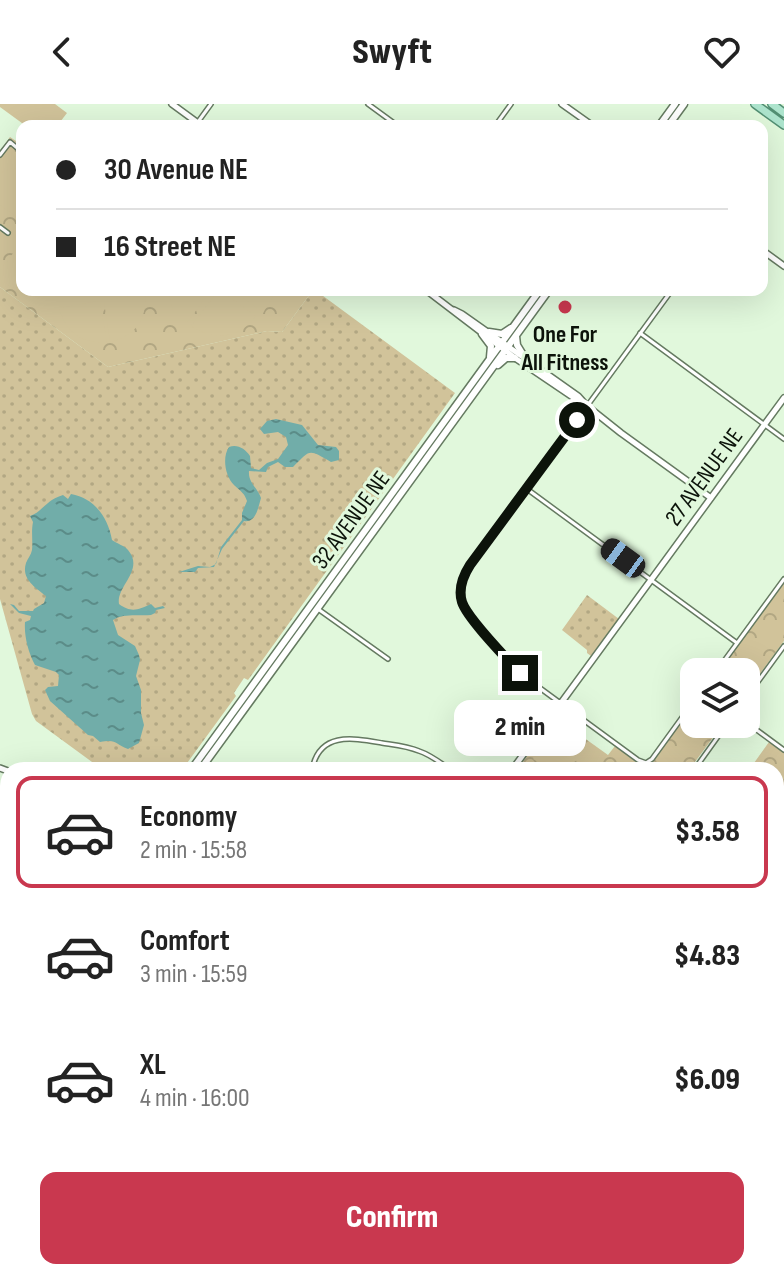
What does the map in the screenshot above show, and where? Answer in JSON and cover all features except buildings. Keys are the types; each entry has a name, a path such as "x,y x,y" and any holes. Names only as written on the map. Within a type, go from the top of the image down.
{"main road":[{"path":"667,120 684,104"},
{"path":"755,104 784,125"},
{"path":"772,104 784,113"},
{"name":"32 AVENUE NE","path":"197,762 491,369 536,296"},
{"name":"32 AVENUE NE","path":"206,762 490,360 516,336 545,296"},
{"path":"490,360 491,346 486,333 502,334 517,323"},
{"path":"516,336 517,345 525,358"},
{"path":"491,369 506,358 515,358"}],"street":[{"path":"172,104 192,120"},
{"path":"368,104 390,120"},
{"path":"562,104 585,120"},
{"path":"0,155 10,142 16,146"},
{"path":"0,227 8,233"},
{"path":"434,296 578,396 587,406"},
{"path":"643,762 560,704 509,662 469,615 460,590 466,571 668,296"},
{"path":"640,333 784,439"},
{"path":"504,346 515,358 587,406 711,498"},
{"name":"27 AVENUE NE","path":"518,762 784,398"},
{"path":"527,488 737,643"},
{"path":"726,658 784,579"},
{"path":"315,607 388,659"},
{"path":"760,679 784,646"},
{"path":"648,762 680,720"},
{"path":"760,732 784,750"},
{"path":"315,762 322,749 333,741 351,738 412,748 439,762"},
{"path":"700,762 717,738"}],"green space":[{"path":"0,104 55,104 67,113 62,120 18,120"},
{"path":"10,137 16,141 16,296 309,296 282,332 267,331 108,367 0,287 0,151"},
{"path":"16,168 16,217 0,205 0,173"},
{"path":"16,249 16,287 0,282 0,271"},
{"path":"0,287 108,367 267,331 282,332 309,296 323,296 455,393 248,680 244,678 234,693 236,696 188,762 92,762 36,721 0,599"},
{"path":"145,296 144,312 138,326 126,336 110,342 104,302"},
{"path":"169,296 207,296 187,323 173,309"},
{"path":"214,296 228,296 256,316 242,329 226,335 208,334 191,326"},
{"path":"241,296 272,296 263,313"},
{"path":"98,301 107,342 90,341 76,335 66,324 59,308"},
{"path":"784,582 784,641 760,674 760,658 729,658"},
{"path":"587,595 619,619 591,656 562,630"},
{"path":"555,717 608,755 615,746 636,762 523,762"},
{"path":"680,724 680,738 713,738 695,762 651,762"},
{"path":"558,729 587,750 574,762 538,762 533,759"},
{"path":"769,742 784,753 784,762 755,762"}],"water":[{"path":"276,419 302,425 318,445 336,447 339,460 331,462 310,453 293,467 285,467 278,462 268,467 266,472 249,471 261,498 257,510 251,520 244,521 217,560 221,547 242,520 247,501 227,472 225,461 229,447 244,449 250,456 251,468 259,470 278,459 288,445 286,437 278,432 264,434 260,429 267,421"},
{"path":"71,494 87,500 99,510 112,540 126,548 132,557 132,571 119,597 119,604 131,610 151,604 155,608 165,608 151,615 113,620 118,635 135,646 140,660 136,676 141,690 144,725 139,743 128,749 113,742 100,742 88,735 50,701 45,690 58,686 59,675 35,665 25,633 25,622 31,616 19,613 10,604 19,611 33,611 44,603 46,596 25,574 32,550 33,522 30,516 57,497 63,495 68,499"},
{"path":"215,564 214,567 198,568 195,572 179,572 198,566 210,567"}],"place":[{"name":"One For All Fitness","path":"565,307"}],"route":[{"path":"520,673 469,615 462,602 462,581 470,565 577,420"}]}
